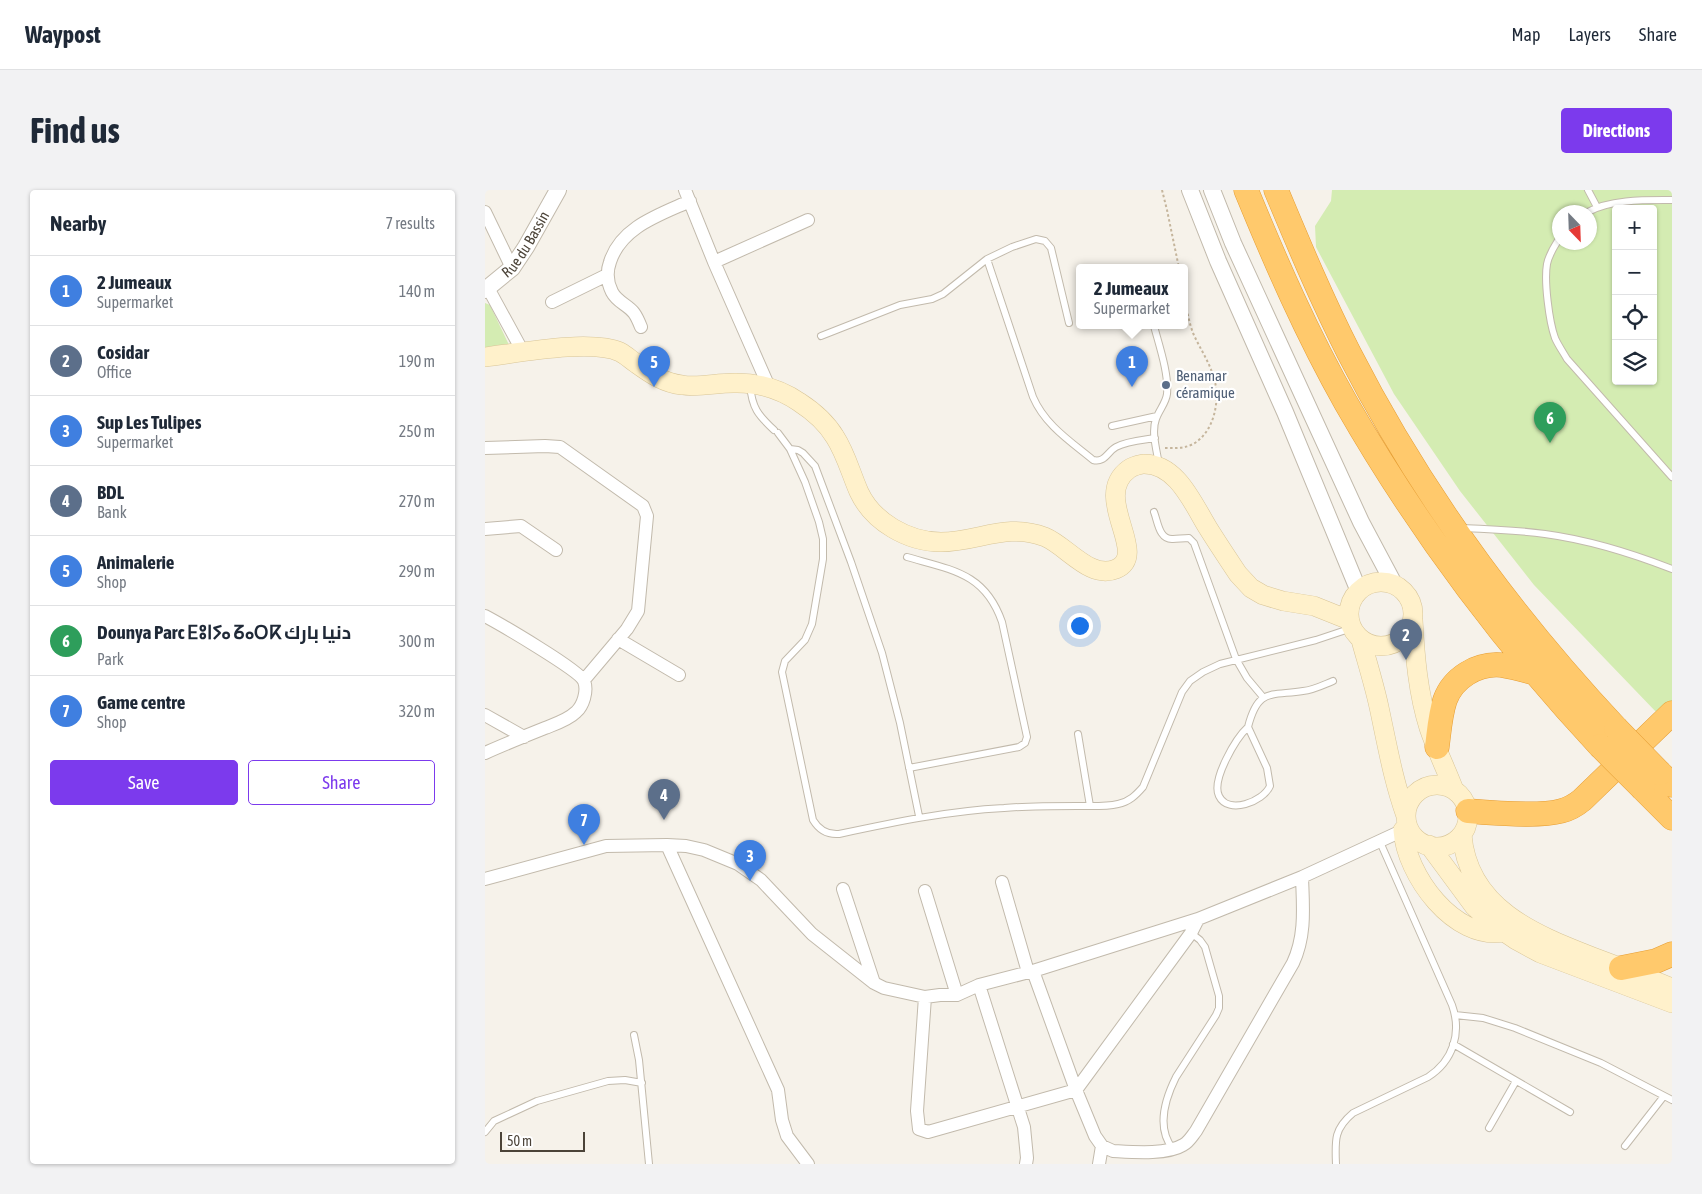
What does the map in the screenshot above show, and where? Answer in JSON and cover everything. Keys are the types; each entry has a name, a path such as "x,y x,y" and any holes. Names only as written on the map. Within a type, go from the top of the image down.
{"highway":[{"path":"1246,190 1291,295 1345,402 1376,454 1443,554 1535,673 1600,746 1672,818"},
{"path":"1276,190 1304,259 1349,354 1400,445 1454,527 1488,576 1559,665 1616,728 1666,779"},
{"path":"1437,747 1445,701 1453,686 1466,674 1482,667 1500,665 1535,673"},
{"path":"1468,811 1488,813 1551,813 1574,806 1672,713"},
{"path":"1621,968 1657,961 1672,954"}],"main road":[{"path":"485,357 588,346 603,347 621,353 657,378 669,382 695,386 737,383 769,387 797,401 824,422 835,436 843,451 860,496 885,524 904,535 941,542 1021,531 1049,539 1083,563 1099,570 1117,569 1122,566 1128,555 1115,499 1114,491 1117,483 1129,469 1137,465 1147,464 1158,457 1183,488 1233,566 1251,588 1263,595 1314,606 1354,629 1374,646 1395,643 1407,633 1413,620"},
{"path":"1314,606 1355,595 1373,582 1380,581 1394,584 1410,599 1420,689 1429,729 1455,790 1465,801 1468,811 1468,822 1461,835 1456,840 1443,846 1429,845 1416,839 1406,825 1389,762 1379,708 1354,629 1349,606 1355,595"},
{"path":"1455,790 1441,784 1419,790 1409,802 1405,845 1413,866 1426,889 1443,908 1468,927 1477,931 1485,933 1504,932"},
{"path":"1461,835 1464,854 1473,876 1487,895 1505,913 1529,930 1543,937 1672,988"},
{"path":"1429,845 1475,906 1504,932 1540,953 1672,1003"}],"street":[{"name":"Rue du Bassin","path":"487,289 512,268 558,190"},
{"path":"1190,190 1218,261 1285,412 1355,595"},
{"path":"1212,190 1233,243 1361,522 1394,584"},
{"path":"641,327 634,313 617,300 613,294 607,275 615,250 625,236 638,226 687,195 769,387"},
{"path":"485,212 512,268"},
{"path":"714,262 808,220"},
{"path":"552,302 607,275"},
{"path":"487,289 523,352"},
{"path":"485,448 560,447 643,506 647,516 638,611 618,639 584,680"},
{"path":"485,529 521,526 556,550"},
{"path":"485,616 571,669 584,680 585,691 584,699 577,712 563,720 485,752"},
{"path":"618,639 679,675"},
{"path":"485,715 523,737"},
{"path":"485,879 606,846 667,845 686,846 704,850 738,864 761,880 812,934 873,984 925,998 940,995 957,995 979,985 1031,971 1198,919 1302,877 1380,842 1406,825"},
{"path":"667,845 778,1090 782,1120 787,1136 808,1164"},
{"path":"1002,882 1031,971 1095,1136 1102,1146 1119,1151 1173,1150 1187,1143 1196,1131 1298,952 1303,930 1302,877"},
{"path":"843,889 873,984"},
{"path":"925,891 957,995"},
{"path":"925,998 917,1111 919,1129 927,1132 1076,1090 1191,933 1198,919"},
{"path":"979,985 1024,1127 1026,1164"},
{"path":"1099,1164 1102,1146"}],"lane":[{"path":"1588,190 1596,205"},
{"path":"1597,207 1644,200 1672,200"},
{"path":"821,336 900,305 937,297 948,291 987,260 1012,247 1032,240 1045,241 1051,248 1069,323"},
{"path":"1552,250 1546,275 1551,319 1556,339 1567,359 1672,477"},
{"path":"987,260 1033,397 1048,422 1093,460 1097,461 1105,457 1117,446 1155,438"},
{"path":"1155,329 1167,392 1155,424 1158,457"},
{"path":"750,384 755,410 790,449 805,482 823,539 823,559 812,624 805,640 785,661 782,672 813,820 821,830 833,834 919,816 1004,808 1117,804 1132,798 1138,793 1146,780 1183,692 1191,681 1203,672 1236,659 1354,629"},
{"path":"1112,426 1157,416"},
{"path":"790,449 798,450 815,466 882,653 919,816"},
{"path":"1154,512 1161,534 1165,538 1171,540 1189,538 1194,543 1236,659 1244,673 1263,697"},
{"path":"1454,527 1522,532 1572,539 1622,551 1672,570"},
{"path":"907,557 966,576 979,584 989,595 997,608 1002,622 1027,737 1025,743 1019,748 909,768"},
{"path":"1248,727 1267,768 1270,786 1263,796 1255,800 1245,804 1230,805 1221,799 1216,789 1217,784 1232,747 1248,727 1252,712 1263,697 1275,693 1309,690 1333,681"},
{"path":"1078,734 1090,806"},
{"path":"1336,1164 1337,1130 1344,1121 1353,1113 1439,1070 1446,1062 1453,1044 1456,1028 1455,1015 1380,842"},
{"path":"1173,1150 1165,1136 1163,1123 1170,1088 1216,1015 1220,1002 1205,947 1191,933"},
{"path":"1455,1015 1483,1018 1515,1028 1601,1063 1672,1100"},
{"path":"634,1035 649,1164"},
{"path":"1453,1044 1569,1112"},
{"path":"485,1132 494,1122 537,1101 608,1081 625,1080 641,1083"},
{"path":"1489,1128 1516,1081"},
{"path":"1625,1146 1664,1096"}],"path":[{"path":"1162,190 1178,264"},
{"path":"1158,457 1192,445 1205,434 1215,414 1215,382 1210,366 1194,334 1188,311"}],"green space":[{"path":"1332,190 1672,190 1672,702 1658,714 1534,585 1460,491 1394,394 1316,247 1315,226 1331,201"},
{"path":"485,303 490,305 509,345 485,348"}],"place":[{"name":"Benamar céramique","path":"1166,385"},
{"name":"Animalerie","path":"654,387"},
{"name":"2 Jumeaux","path":"1132,387"},
{"name":"Dounya Parc ⴹⵓⵏⵢⴰ ⵒⴰⵔⴽ دنيا بارك","path":"1550,443"},
{"name":"Cosidar","path":"1406,660"},
{"name":"BDL","path":"664,820"},
{"name":"Game centre","path":"584,845"},
{"name":"Sup Les Tulipes","path":"750,881"}]}
